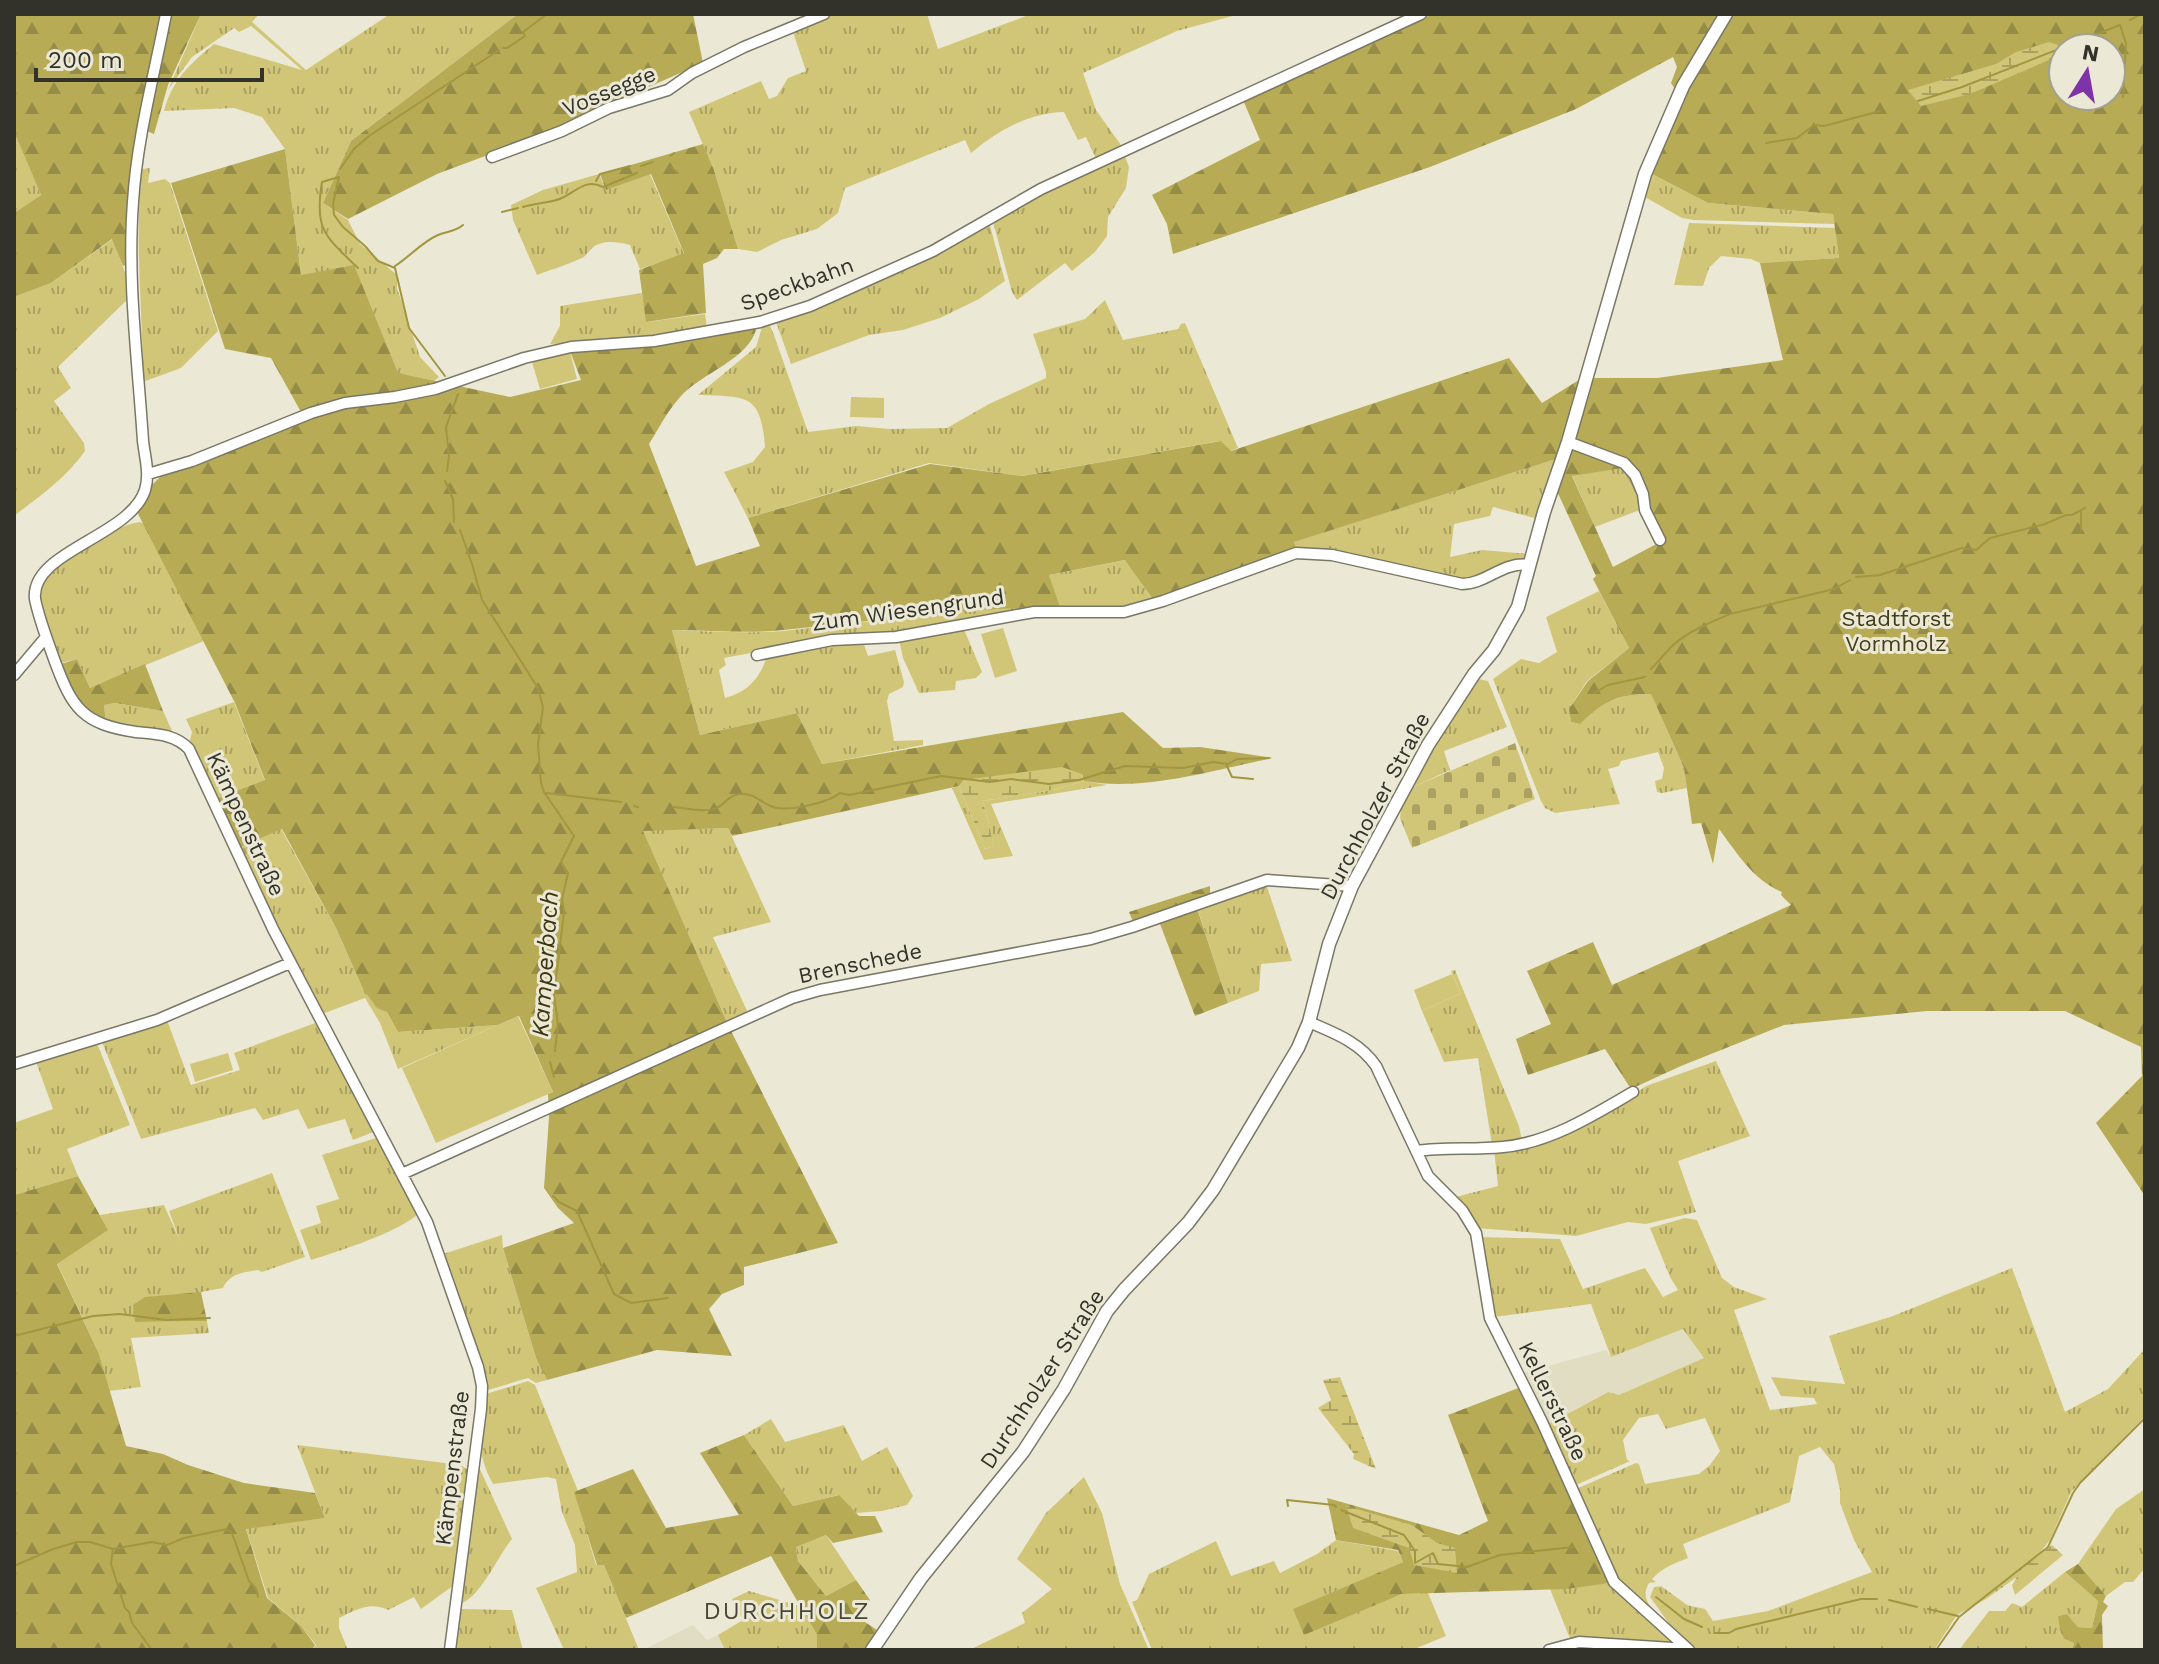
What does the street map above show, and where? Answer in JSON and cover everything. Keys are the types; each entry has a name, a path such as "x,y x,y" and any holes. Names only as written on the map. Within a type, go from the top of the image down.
{"main road":[{"name":"Durchholzer Straße","path":"872,1650 921,1578 1023,1452 1064,1389 1107,1311 1188,1223 1213,1190 1295,1053 1309,1022 1329,944 1352,886 1428,745 1511,622 1526,583 1544,512 1568,442 1645,174 1683,86 1726,14"}],"street":[{"path":"148,474 143,441 131,239 139,149 166,14"},
{"name":"Vossegge","path":"492,157 562,131 609,108 668,90 692,73 744,47 824,14"},
{"name":"Speckbahn","path":"148,474 345,403 435,389 524,358 571,347 654,341 760,322 810,306 933,251 1041,189 1421,14"},
{"path":"1568,442 1624,463 1635,475 1643,494 1645,510 1660,540"},
{"name":"Kämpenstraße","path":"148,474 145,489 132,512 50,567 35,586 37,607 70,699 81,711 113,728 177,739 189,749 290,963 432,1235 482,1386 450,1650"},
{"name":"Zum Wiesengrund","path":"757,655 852,637 896,637 1034,612 1124,612 1296,553 1332,555 1462,584 1475,582 1500,569 1529,565"},
{"path":"14,675 46,637"},
{"name":"Brenschede","path":"402,1174 792,998 820,990 1091,939 1267,880 1352,886"},
{"path":"14,1064 157,1020 290,963"},
{"name":"Kellerstraße","path":"1309,1022 1367,1053 1428,1176 1462,1210 1476,1233 1490,1318 1542,1422 1614,1582 1688,1650"},
{"path":"1417,1151 1526,1143 1593,1116 1633,1092"},
{"path":"1549,1650 1579,1642 1688,1650"}],"shaded area":[{"path":"1683,1329 1705,1358 1619,1395 1607,1392 1547,1425 1522,1373 1606,1350 1611,1357"},
{"path":"693,1625 707,1640 718,1635 725,1650 643,1650"}],"green space":[{"path":"14,14 164,14 132,162 127,264 123,266 112,239 51,283 14,297 14,213 41,195 14,132"},
{"path":"170,14 201,14 168,85 154,134 147,131"},
{"path":"201,14 259,14 252,22 306,70 390,14 518,14 351,141 323,203 348,220 360,244 397,275 397,288 420,357 439,377 434,381 397,373 301,275 285,149 262,117 234,108 164,111 183,73 214,44 302,70 251,26 239,32 234,28 192,57 168,90"},
{"path":"518,14 693,14 703,63 533,138 437,174 348,219 323,203 351,141"},
{"path":"830,14 927,14 938,49 1031,14 1240,14 1177,31 1083,73 1096,110 1123,148 1096,159 1086,137 1078,140 1064,112 1038,116 991,137 971,153 965,140 845,188 838,213 817,229 781,240 757,252 738,249 714,170 689,112 761,81 769,99 777,96 788,78 806,71 792,29"},
{"name":"Stadtforst Vormholz","path":"1434,14 2145,14 2145,1196 2096,1123 2142,1076 2141,1047 2065,1011 1927,1011 1784,1025 1631,1089 1605,1049 1528,1075 1516,1039 1551,1024 1527,971 1593,942 1612,985 1791,905 1781,895 1782,892 1754,873 1719,829 1713,864 1701,823 1692,824 1684,768 1651,694 1620,698 1604,704 1580,724 1571,722 1569,709 1588,681 1629,648 1593,579 1596,576 1556,489 1556,459 1294,542 1297,551 1154,601 1125,560 1049,575 1060,607 956,612 769,631 672,630 700,735 797,713 822,764 1123,712 1163,748 1200,747 1273,758 1178,778 1130,784 1084,781 1082,774 964,780 959,786 732,836 728,828 643,831 730,1029 838,1243 744,1267 744,1285 722,1294 709,1309 732,1356 657,1350 547,1380 536,1358 503,1248 574,1223 544,1188 548,1094 553,1092 519,1016 498,1025 398,1032 387,1012 377,1008 363,989 336,928 282,829 238,848 215,799 265,780 235,703 137,512 150,487 160,477 306,421 271,358 225,349 171,183 285,149 301,275 354,265 398,373 510,397 581,380 570,351 753,327 756,330 743,350 681,396 649,444 696,566 760,546 748,518 930,464 1022,476 1221,441 1231,451 1509,358 1542,403 1582,378 1657,378 1783,360 1760,263 1839,258 1833,214 1708,203 1650,173 1683,92 1671,83 1677,67 1673,57 1576,109 1430,167 1173,254 1167,224 1152,195 1260,140 1243,100 1401,26","holes":["1622,468 1662,541 1613,567 1572,476"]},
{"path":"2047,43 2047,61 1970,94 1921,106 1908,90 1996,64 2016,52"},
{"path":"14,132 41,195 14,213"},
{"path":"703,144 738,249 724,249 717,258 703,264 706,313 646,322 639,270 684,253 651,174 606,190 600,174"},
{"path":"1124,154 1129,167 1126,188 1108,217 1107,236 1095,252 1072,271 1065,263 1017,300 1012,292 992,218"},
{"path":"150,168 148,183 165,179 170,183 218,331 181,368 143,382 139,223 142,169"},
{"path":"1650,173 1708,203 1833,214 1835,224 1682,218 1643,196"},
{"path":"599,174 606,190 650,174 684,254 640,269 630,245 605,243 595,246 582,258 537,275 513,220 511,205 543,190"},
{"path":"989,222 1005,281 979,299 940,318 903,330 869,335 791,364 776,322"},
{"path":"1689,223 1835,228 1839,258 1760,263 1721,256 1709,268 1703,286 1674,285"},
{"path":"113,239 126,276 128,299 58,367 71,388 54,401 84,443 85,451 61,478 14,516 14,297 51,283"},
{"path":"642,293 647,322 705,314 707,328 650,338 550,344 560,326 560,306"},
{"path":"1105,300 1123,340 1178,329 1185,323 1238,448 1230,451 1220,441 1021,476 929,463 748,518 724,472 753,462 765,447 760,416 755,407 740,398 698,395 756,347 762,327 770,326 774,335 808,432 856,426 947,428 989,404 1046,378 1033,334 1085,319"},
{"path":"570,352 577,379 540,389 532,362"},
{"path":"851,397 884,398 884,418 850,417"},
{"path":"1556,459 1538,519 1493,507 1490,516 1454,524 1450,557 1482,550 1528,554 1527,559 1472,581 1297,551 1293,542"},
{"path":"1621,467 1645,508 1595,527 1572,475"},
{"path":"140,522 146,525 204,641 90,688 77,659 61,663 42,615 40,591 51,569 62,561 110,532"},
{"path":"1126,560 1154,602 1134,608 1082,609 895,635 831,638 724,658 726,665 719,670 725,698 741,692 752,682 768,655 862,639 868,656 895,650 904,682 903,687 889,694 887,701 894,741 923,740 923,745 822,764 797,713 700,735 672,630 769,632 956,612 1059,607 1049,575"},
{"path":"1599,591 1629,648 1587,681 1569,709 1571,722 1580,724 1604,704 1620,698 1651,694 1684,768 1687,788 1657,792 1655,781 1662,779 1664,768 1658,752 1621,761 1619,766 1608,769 1620,804 1555,813 1545,808 1541,801 1493,679 1521,659 1539,663 1557,652 1546,617"},
{"path":"963,627 982,672 976,678 956,681 955,690 919,693 903,658 899,640"},
{"path":"1003,628 1017,671 995,678 981,634"},
{"path":"77,659 90,688 145,664 163,711 115,703 104,705 106,723 96,717 77,698 61,664"},
{"path":"1479,679 1488,681 1507,727 1444,751 1450,770 1413,787 1402,809 1397,806 1475,682"},
{"path":"234,702 265,781 215,799 189,744 192,732 186,719"},
{"path":"115,703 163,711 174,735 106,723 104,705"},
{"path":"1515,743 1535,799 1412,848 1400,818 1401,809 1413,787"},
{"path":"1062,767 1082,774 1084,781 1058,789 983,801 994,846 985,849 959,786 964,780"},
{"path":"1084,781 1107,785 991,804 1013,856 984,860 952,788 959,786 985,849 994,846 983,801 1058,789"},
{"path":"728,828 771,922 713,937 749,1015 728,1024 642,830"},
{"path":"281,829 336,928 363,989 387,1012 398,1032 498,1025 398,1069 380,1023 365,998 322,1014 238,848"},
{"path":"1266,884 1292,961 1261,964 1259,991 1228,1003 1197,907"},
{"path":"1210,886 1210,895 1195,902 1228,1003 1195,1016 1157,916 1134,924 1129,912"},
{"path":"1455,970 1519,1126 1522,1141 1492,1145 1478,1058 1444,1062 1422,1011 1461,993 1451,971"},
{"path":"1452,974 1461,993 1422,1011 1414,990"},
{"path":"518,1016 553,1092 436,1143 402,1068"},
{"path":"167,1020 191,1085 240,1070 234,1053 318,1022 376,1131 353,1140 345,1119 308,1129 298,1109 263,1120 255,1108 141,1139 102,1042"},
{"path":"96,1041 130,1125 67,1149 78,1176 14,1195 14,1123 53,1109 35,1059"},
{"path":"228,1053 233,1070 195,1082 190,1064"},
{"path":"1716,1061 1750,1136 1678,1161 1696,1212 1646,1224 1628,1222 1576,1236 1476,1228 1456,1197 1498,1186 1494,1149 1505,1149 1626,1100 1646,1086"},
{"path":"379,1137 419,1213 384,1234 311,1260 300,1230 321,1223 316,1206 339,1199 322,1155"},
{"path":"272,1173 305,1257 262,1272 238,1274 223,1288 201,1292 136,1322 207,1321 209,1333 131,1338 141,1387 109,1391 99,1354 57,1263 107,1230 100,1215 164,1205 180,1241 169,1211"},
{"path":"78,1176 108,1230 57,1264 99,1354 126,1446 163,1454 244,1483 315,1493 325,1518 246,1529 267,1598 301,1626 315,1645 312,1650 14,1650 14,1195"},
{"path":"1685,1218 1697,1220 1722,1278 1734,1287 1767,1299 1734,1310 1770,1410 1817,1404 1814,1398 1781,1396 1771,1377 1845,1384 1829,1336 1893,1316 2012,1268 2065,1412 2108,1389 2145,1349 2145,1416 2071,1492 2050,1540 2024,1572 1957,1615 1934,1650 1694,1650 1669,1628 1650,1597 1654,1587 1661,1586 1687,1605 1705,1609 1713,1621 1768,1611 1872,1572 1854,1540 1840,1503 1834,1464 1820,1447 1799,1456 1790,1502 1683,1544 1688,1558 1660,1572 1652,1579 1656,1582 1649,1583 1647,1588 1648,1602 1660,1619 1616,1580 1576,1489 1636,1463 1645,1484 1699,1474 1720,1451 1705,1418 1666,1429 1658,1414 1639,1418 1623,1440 1627,1460 1630,1461 1576,1485 1547,1425 1608,1392 1619,1395 1704,1358 1683,1329 1611,1357 1591,1304 1494,1317 1481,1237 1560,1239 1583,1289 1645,1268 1663,1297 1678,1290 1650,1228"},
{"path":"502,1235 503,1248 536,1358 547,1380 536,1383 528,1378 485,1391 443,1254"},
{"path":"201,1292 207,1321 135,1322 133,1305 145,1297"},
{"path":"1340,1377 1376,1469 1353,1459 1354,1454 1318,1408 1331,1400 1323,1380"},
{"path":"528,1381 535,1385 578,1491 575,1493 596,1565 604,1565 639,1650 564,1650 536,1588 577,1572 575,1545 562,1512 556,1479 547,1477 493,1484 487,1472 480,1440 486,1394"},
{"path":"1521,1387 1610,1583 1566,1589 1402,1594 1304,1635 1293,1609 1403,1562 1398,1550 1336,1540 1327,1498 1459,1535 1488,1521 1448,1415"},
{"path":"771,1419 785,1442 844,1425 862,1461 887,1447 913,1496 907,1505 882,1511 856,1513 838,1495 793,1506 744,1435"},
{"path":"744,1435 793,1506 839,1495 859,1516 875,1516 883,1532 833,1543 826,1535 796,1547 798,1561 826,1596 856,1580 870,1600 859,1618 880,1632 865,1650 817,1650 817,1635 771,1556 626,1618 604,1565 597,1565 574,1492 633,1469 666,1528 739,1515 700,1453"},
{"path":"297,1445 461,1465 468,1470 454,1585 421,1609 414,1597 388,1610 369,1606 339,1618 339,1628 348,1650 312,1650 316,1645 301,1626 268,1598 246,1528 325,1518"},
{"path":"478,1465 512,1539 481,1586 458,1605"},
{"path":"1084,1477 1102,1513 1120,1584 1149,1650 969,1650 1025,1623 1022,1613 1052,1589 1017,1559 1046,1513"},
{"path":"2145,1489 2145,1568 2133,1582 2125,1582 2106,1596 2078,1564 2116,1509"},
{"path":"1346,1506 1412,1525 1437,1543 1455,1548 1457,1573 1414,1565 1409,1548 1353,1528"},
{"path":"826,1535 856,1580 826,1596 798,1561 796,1546"},
{"path":"1336,1540 1398,1551 1403,1562 1294,1609 1304,1634 1402,1594 1428,1593 1446,1636 1412,1650 1152,1650 1132,1602 1137,1600 1149,1574 1216,1541 1231,1576 1274,1561 1280,1573 1317,1554"},
{"path":"2052,1545 2063,1555 2015,1595 2012,1585 2023,1567"},
{"path":"2078,1564 2106,1596 2103,1602 2108,1606 2102,1615 2103,1650 2074,1650 2074,1643 2064,1639 2060,1630 2058,1616 2067,1614 2078,1627 2092,1628 2098,1601 2065,1572"},
{"path":"2065,1572 2098,1601 2092,1628 2078,1627 2067,1614 2059,1616 2060,1630 2064,1639 2074,1643 2074,1650 1959,1650 1989,1611 2005,1611 2012,1603 2022,1607"},
{"path":"1610,1583 1674,1643 1571,1641 1550,1589"},
{"path":"749,1591 800,1606 817,1635 817,1650 725,1650 718,1635 743,1620 732,1599"},
{"path":"461,1609 512,1610 523,1650 453,1650"}],"waterway":[{"name":"Kamperbach","path":"503,48 525,36 523,32 547,14"},
{"path":"2130,20 2141,14"},
{"path":"2102,32 2120,25 2122,32"},
{"name":"Kamperbach","path":"340,169 354,149 369,136 499,50"},
{"path":"1918,101 2047,54"},
{"path":"1766,143 1797,138 1814,125 1824,126 1880,111"},
{"path":"670,156 674,153"},
{"path":"641,166 653,162"},
{"path":"596,181 600,174 630,166"},
{"path":"672,168 678,173"},
{"path":"523,207 558,200 587,185 603,187 637,173"},
{"name":"Kamperbach","path":"339,177 333,204 334,215 378,261 395,268 409,328 445,376"},
{"path":"339,177 322,182 321,222 337,248 358,268"},
{"path":"502,212 518,208"},
{"path":"395,266 432,238 463,225"},
{"name":"Kamperbach","path":"447,471 446,427 458,394"},
{"name":"Kamperbach","path":"445,481 453,499 454,522"},
{"path":"1856,577 1880,575 1962,548 1976,550 1990,538 2045,524 2085,508"},
{"path":"2081,512 2081,530"},
{"name":"Kamperbach","path":"460,530 482,600 538,688 543,707 538,744 541,783 574,836 561,862 568,873 562,899 564,912 554,995 558,1024 555,1051"},
{"path":"1651,669 1679,640 1715,620 1834,589 1850,580"},
{"path":"1594,693 1608,685 1645,677"},
{"path":"674,807 708,810 733,796 744,794 773,807 788,808 817,803 840,793 849,795 941,776 1049,784 1079,780 1125,766 1183,768 1213,762 1228,764 1237,759 1269,758"},
{"path":"1226,764 1232,777 1253,779"},
{"path":"547,793 621,802"},
{"path":"634,806 638,807"},
{"name":"Kamperbach","path":"550,1062 554,1077"},
{"name":"Kamperbach","path":"553,1196 577,1211 614,1294 631,1303 668,1298"},
{"path":"14,1336 93,1316 120,1314 166,1320 210,1318"},
{"path":"1936,1650 1959,1617 2048,1547 2080,1483 2145,1418"},
{"path":"1288,1506 1287,1500 1336,1507"},
{"path":"1341,1510 1404,1535 1415,1551 1415,1563 1433,1553 1438,1564 1467,1567 1500,1555 1573,1547"},
{"path":"14,1566 77,1542 90,1542 113,1549 152,1542 167,1545 227,1529 232,1533 258,1597"},
{"path":"113,1549 111,1564 125,1608 152,1650"},
{"path":"1656,1597 1684,1619 1702,1627"},
{"path":"1715,1633 1729,1633 1861,1599 1877,1599"},
{"path":"1889,1600 1917,1607"},
{"path":"1928,1609 1958,1616"}],"district":[{"name":"DURCHHOLZ","path":"787,1611"}]}
